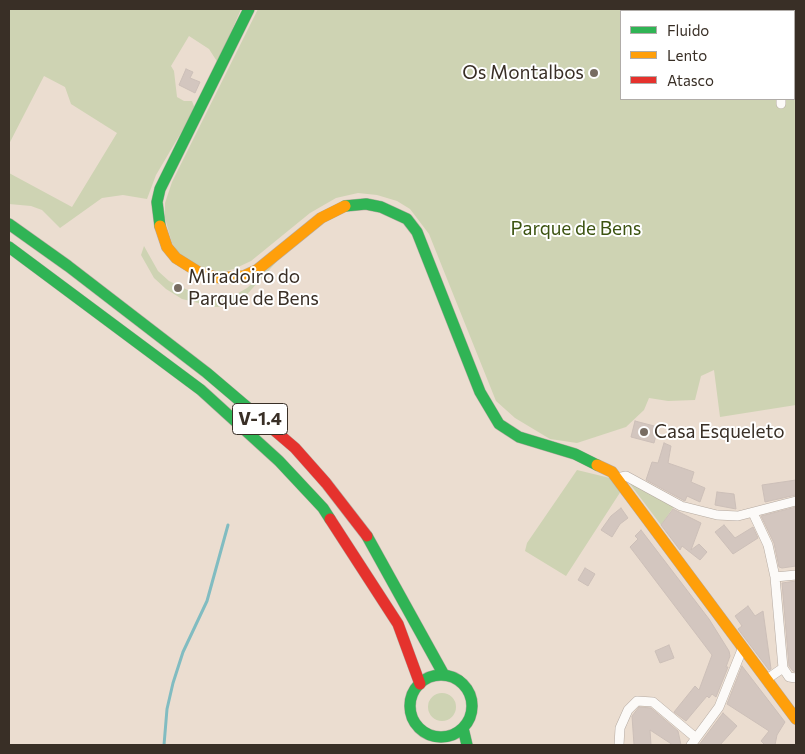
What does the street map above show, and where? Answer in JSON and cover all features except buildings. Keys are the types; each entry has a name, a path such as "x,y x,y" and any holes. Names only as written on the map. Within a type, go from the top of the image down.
{"main road":[{"path":"249,9 160,189 157,202 159,224 167,247 176,258 194,270 220,278 244,276 270,260 321,218 349,205 366,204 381,207 407,219 417,232 480,392 499,424 509,432 525,439 590,460 604,467 617,478 796,719"},
{"name":"V-1.4","path":"9,224 68,266 207,373 294,448 326,484 368,538 444,676"},
{"name":"V-1.4","path":"9,247 201,390 279,461 324,508 398,624 410,652 420,684"},
{"path":"444,676 460,681 470,694 472,712 463,728 456,734 440,741 423,732 412,718 411,700 420,684 427,679 444,676"},
{"path":"463,728 467,745"}],"street":[{"path":"617,478 626,476 665,498 699,512 738,516 796,501"},
{"path":"753,513 768,545 774,577 783,668 789,677 796,678"},
{"path":"774,577 796,575"},
{"path":"619,745 620,728 628,710 637,702 653,702 694,742 719,707 743,647"},
{"path":"767,679 783,668"}],"green space":[{"path":"9,9 241,9 218,63 209,49 189,36 171,66 174,71 177,97 184,101 192,101 195,109 156,175 147,199 123,195 102,198 60,228 42,210 31,206 9,204 9,173 72,207 117,133 71,104 65,87 44,76 9,144"},
{"name":"Parque de Bens","path":"258,9 796,9 796,405 720,417 714,370 701,376 695,400 668,401 649,398 644,410 626,427 577,443 550,439 515,418 496,401 429,234 410,209 397,201 377,195 358,193 336,198 310,213 251,261 234,269 221,272 192,264 180,255 172,243 165,218 165,203 172,182"},
{"path":"144,246 158,271 169,281 204,298 220,299 233,296 247,288 280,258 241,301 231,306 215,307 182,299 166,289 154,278 141,255"},
{"path":"577,470 610,478 621,491 566,576 525,551 527,543"},
{"path":"627,480 675,505 661,525"},
{"path":"442,693 452,697 456,707 452,717 442,721 432,717 428,707 432,697"}],"waterway":[{"path":"164,745 167,709 173,683 183,652 207,601 228,525"}],"traffic: fast":[{"path":"160,226 157,202 160,189 249,9"},
{"path":"345,206 366,204 381,207 407,219 417,232 480,392 499,424 519,437 575,454 597,465"},
{"path":"9,224 68,266 207,373 267,424"},
{"path":"9,247 201,390 279,461 323,508 330,519"},
{"path":"367,536 444,675"},
{"path":"441,675 458,680 463,684 467,689 472,706 467,723 463,728 458,732 441,737 424,732 419,728 415,723 410,706 415,689 419,684 424,680 441,675"},
{"path":"463,728 467,745"}],"traffic: slow":[{"path":"160,226 167,247 176,258 200,273 220,278 244,276 257,270 321,218 345,206"},
{"path":"597,465 612,472 796,719"}],"traffic: jam":[{"path":"267,424 295,448 326,483 367,536"},
{"path":"330,519 398,624 420,684"}],"place":[{"name":"Os Montalbos","path":"594,73"},
{"name":"Miradoiro do Parque de Bens","path":"178,288"},
{"name":"Casa Esqueleto","path":"644,432"}]}
